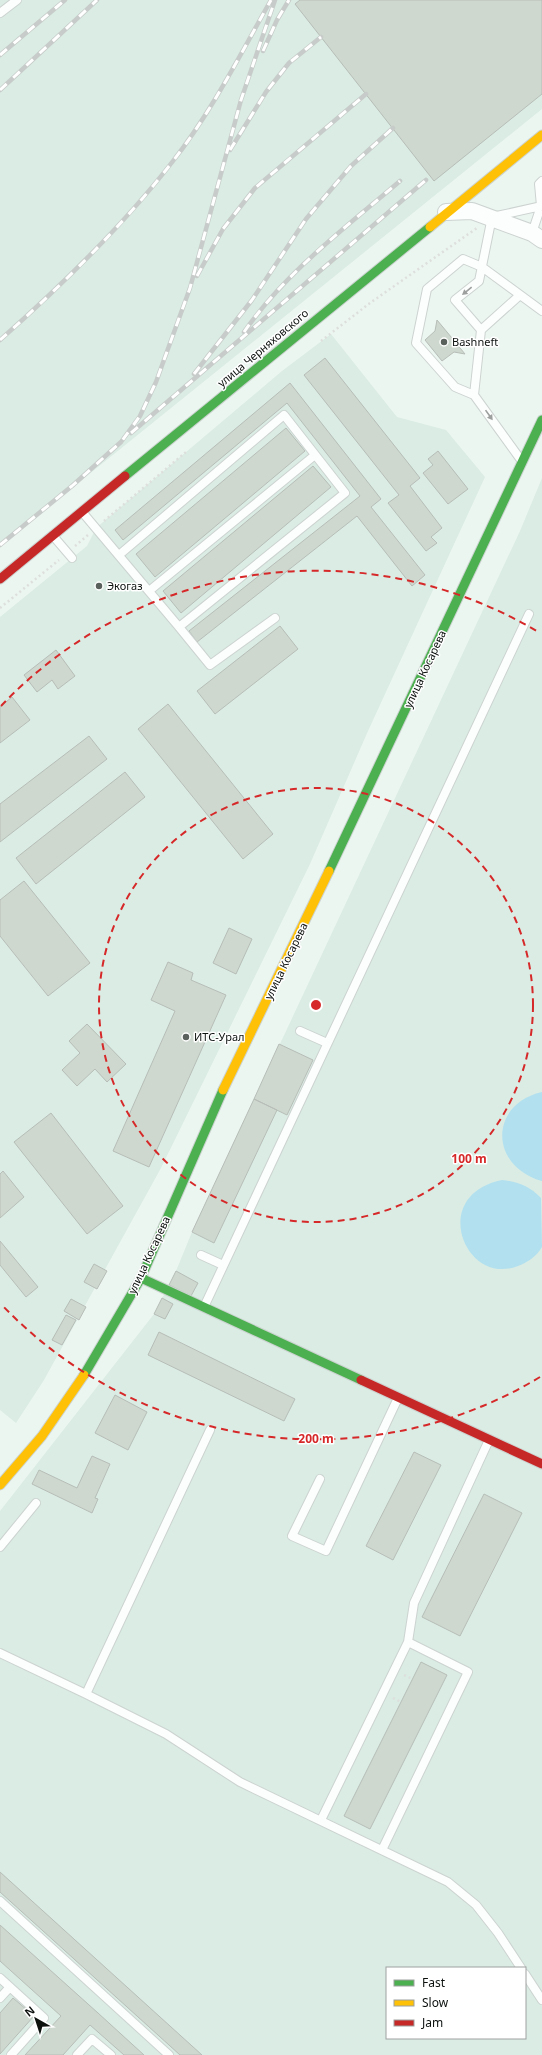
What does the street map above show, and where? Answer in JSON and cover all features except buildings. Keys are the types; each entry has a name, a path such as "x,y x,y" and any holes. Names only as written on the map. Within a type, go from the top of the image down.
{"street":[{"name":"улица Черняховского","path":"0,579 446,212 542,135"},
{"path":"446,212 472,211 492,217 537,237"},
{"name":"улица Косарева","path":"0,1485 42,1436 89,1367 140,1278 227,1082 315,900 542,420"},
{"path":"140,1278 542,1464"}],"lane":[{"path":"0,13 17,0"},
{"path":"537,237 542,206 539,184 542,181"},
{"path":"481,330 455,300 479,281 492,217 542,206"},
{"path":"522,462 474,395 455,387 416,343 426,289 463,259 482,267 542,311"},
{"path":"474,395 481,330 520,295"},
{"path":"119,555 284,415 345,493 179,627"},
{"path":"149,591 315,455"},
{"path":"82,512 210,665 275,618"},
{"path":"53,536 70,556"},
{"path":"204,1307 529,614"},
{"path":"300,1031 328,1044"},
{"path":"201,1255 223,1265"},
{"path":"320,1479 292,1536 326,1551 398,1398"},
{"path":"86,1694 210,1430"},
{"path":"321,1820 408,1642 414,1603 489,1440"},
{"path":"0,1548 36,1503"},
{"path":"382,1850 468,1672 408,1642"},
{"path":"0,1653 166,1734 240,1782 448,1882 476,1905 498,1933 520,1967"},
{"path":"0,1901 169,2055"},
{"path":"526,1976 542,2000"},
{"path":"0,1978 44,2018 11,2055"},
{"path":"0,1998 10,1987"},
{"path":"78,2055 92,2039 111,2055"}],"path":[{"path":"330,334 370,303 492,217"},
{"path":"0,608 70,556 96,528"}],"shaded area":[{"path":"0,0 542,0 542,109 0,546"},
{"path":"331,334 397,417 446,430 485,477 368,731 310,864 161,1168 44,1380 16,1423 0,1410 0,617 87,546 96,528 282,371"},
{"path":"542,478 542,2055 0,2055 0,1511 154,1314 176,1271 192,1232 520,531"}],"water":[{"path":"542,1092 542,1181 525,1173 512,1162 505,1149 502,1135 505,1121 512,1109 525,1099"},
{"path":"502,1180 523,1185 532,1190 541,1198 542,1247 532,1259 525,1263 518,1266 499,1269 483,1264 470,1252 462,1236 461,1219 466,1203 479,1189"}],"railway":[{"path":"0,55 65,0"},
{"path":"0,90 97,0"},
{"path":"0,340 91,255 154,185 187,142 213,103 271,0"},
{"path":"0,545 72,486 121,442 140,416 156,382 190,288 241,100 275,0"},
{"path":"263,51 277,20 289,0"},
{"path":"230,150 266,92 289,63 321,37"},
{"path":"197,276 223,229 255,188 366,94"},
{"path":"194,374 252,300 306,219 351,166 393,128"},
{"path":"131,433 426,180"},
{"path":"244,332 260,310 297,271 337,234 400,181"}],"traffic: fast":[{"path":"125,476 430,227"},
{"path":"329,871 542,420"},
{"path":"84,1375 141,1278 223,1090"},
{"path":"141,1278 361,1380"}],"traffic: slow":[{"path":"430,227 542,135"},
{"path":"223,1090 329,871"},
{"path":"0,1485 42,1436 84,1375"}],"traffic: jam":[{"path":"0,579 125,476"},
{"path":"361,1380 542,1464"}],"place":[{"name":"Bashneft","path":"444,342"},
{"name":"Экогаз","path":"99,586"},
{"name":"ИТС-Урал","path":"186,1037"}]}
